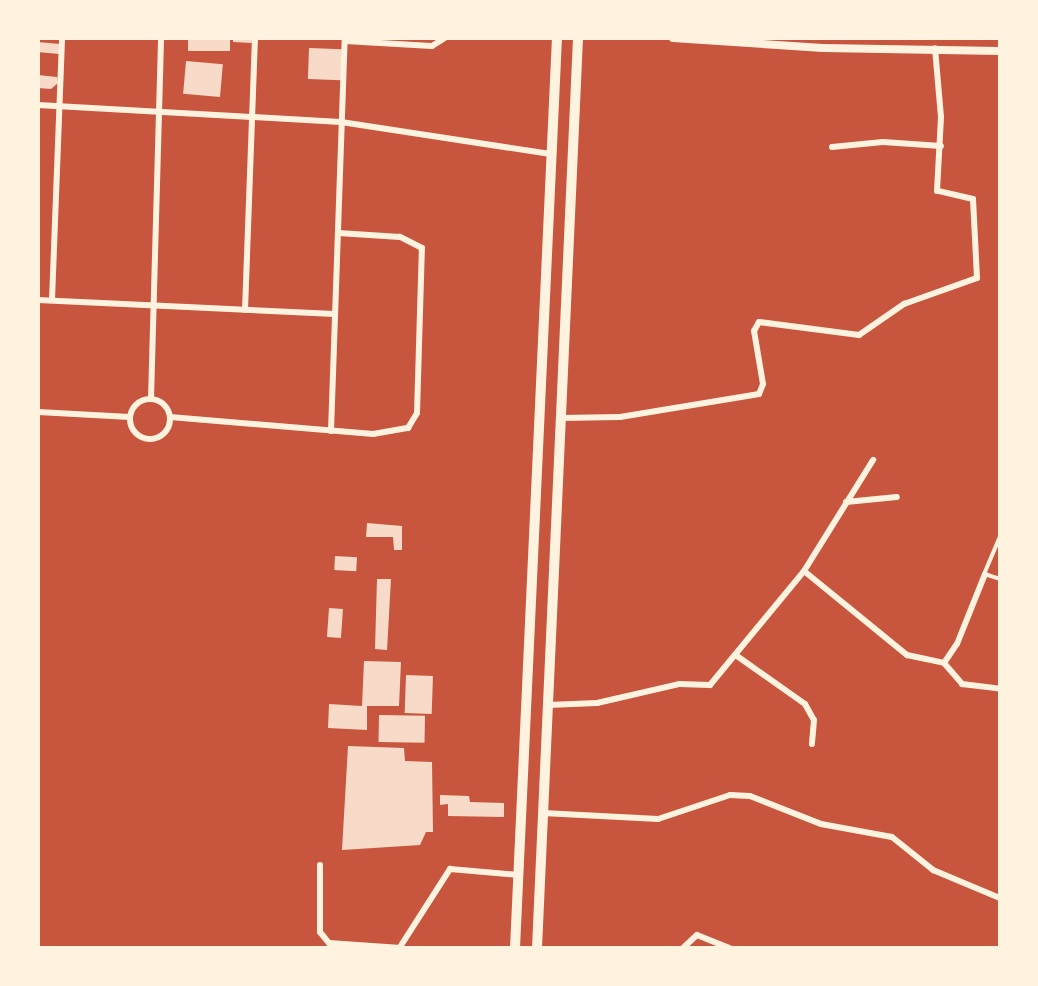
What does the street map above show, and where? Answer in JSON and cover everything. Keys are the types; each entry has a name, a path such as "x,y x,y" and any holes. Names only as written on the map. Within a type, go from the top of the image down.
{"main road":[{"path":"515,947 557,38"},
{"path":"537,947 578,38"}],"street":[{"path":"52,300 62,38"},
{"path":"152,399 156,114 161,38"},
{"path":"245,310 255,38"},
{"path":"331,431 345,40 432,46 445,38"},
{"path":"673,38 823,48 999,51"},
{"path":"561,418 620,417 755,395 763,389 754,331 760,321 859,335 904,304 976,278 973,200 937,191 941,146 935,48"},
{"path":"38,105 156,114 341,122 551,154"},
{"path":"832,147 883,142 941,146"},
{"path":"170,418 331,431 393,433 408,428 417,413 425,260 414,241 338,233"},
{"path":"38,300 335,314"},
{"path":"152,399 164,405 170,418 162,435 150,439 133,430 130,417 139,402 152,399"},
{"path":"38,412 130,417"},
{"path":"548,705 597,703 679,684 710,685 737,656 803,571 873,460"},
{"path":"846,502 897,497"},
{"path":"803,571 907,655 944,663 962,684 999,689"},
{"path":"944,663 957,644 985,575"},
{"path":"737,656 805,704 814,720 812,744"},
{"path":"543,813 658,819 730,795 750,796 821,824 892,837 933,870 999,898"},
{"path":"320,865 320,932 329,943 401,947 450,869 519,875"},
{"path":"683,947 697,935 730,947"}],"lane":[{"path":"999,538 985,575 999,579"}],"building":[{"path":"233,38 252,38 252,43 233,42"},
{"path":"188,39 230,39 230,51 188,51"},
{"path":"38,42 60,44 59,54 38,52"},
{"path":"309,48 342,49 341,80 308,79"},
{"path":"186,61 223,64 220,97 183,94"},
{"path":"38,75 57,77 58,83 51,89 38,88"},
{"path":"367,523 402,526 402,550 394,550 393,537 366,537"},
{"path":"335,556 357,557 356,571 334,570"},
{"path":"377,579 391,579 387,650 375,649"},
{"path":"329,608 343,609 341,638 327,637"},
{"path":"364,661 401,662 399,706 367,706 367,730 328,728 329,704 362,706"},
{"path":"406,675 433,676 432,714 405,713"},
{"path":"379,715 425,716 425,743 379,742"},
{"path":"348,746 404,748 405,761 432,762 433,832 426,832 420,845 342,850"},
{"path":"440,795 469,796 470,802 504,803 504,817 448,816 448,804 440,805"}]}
